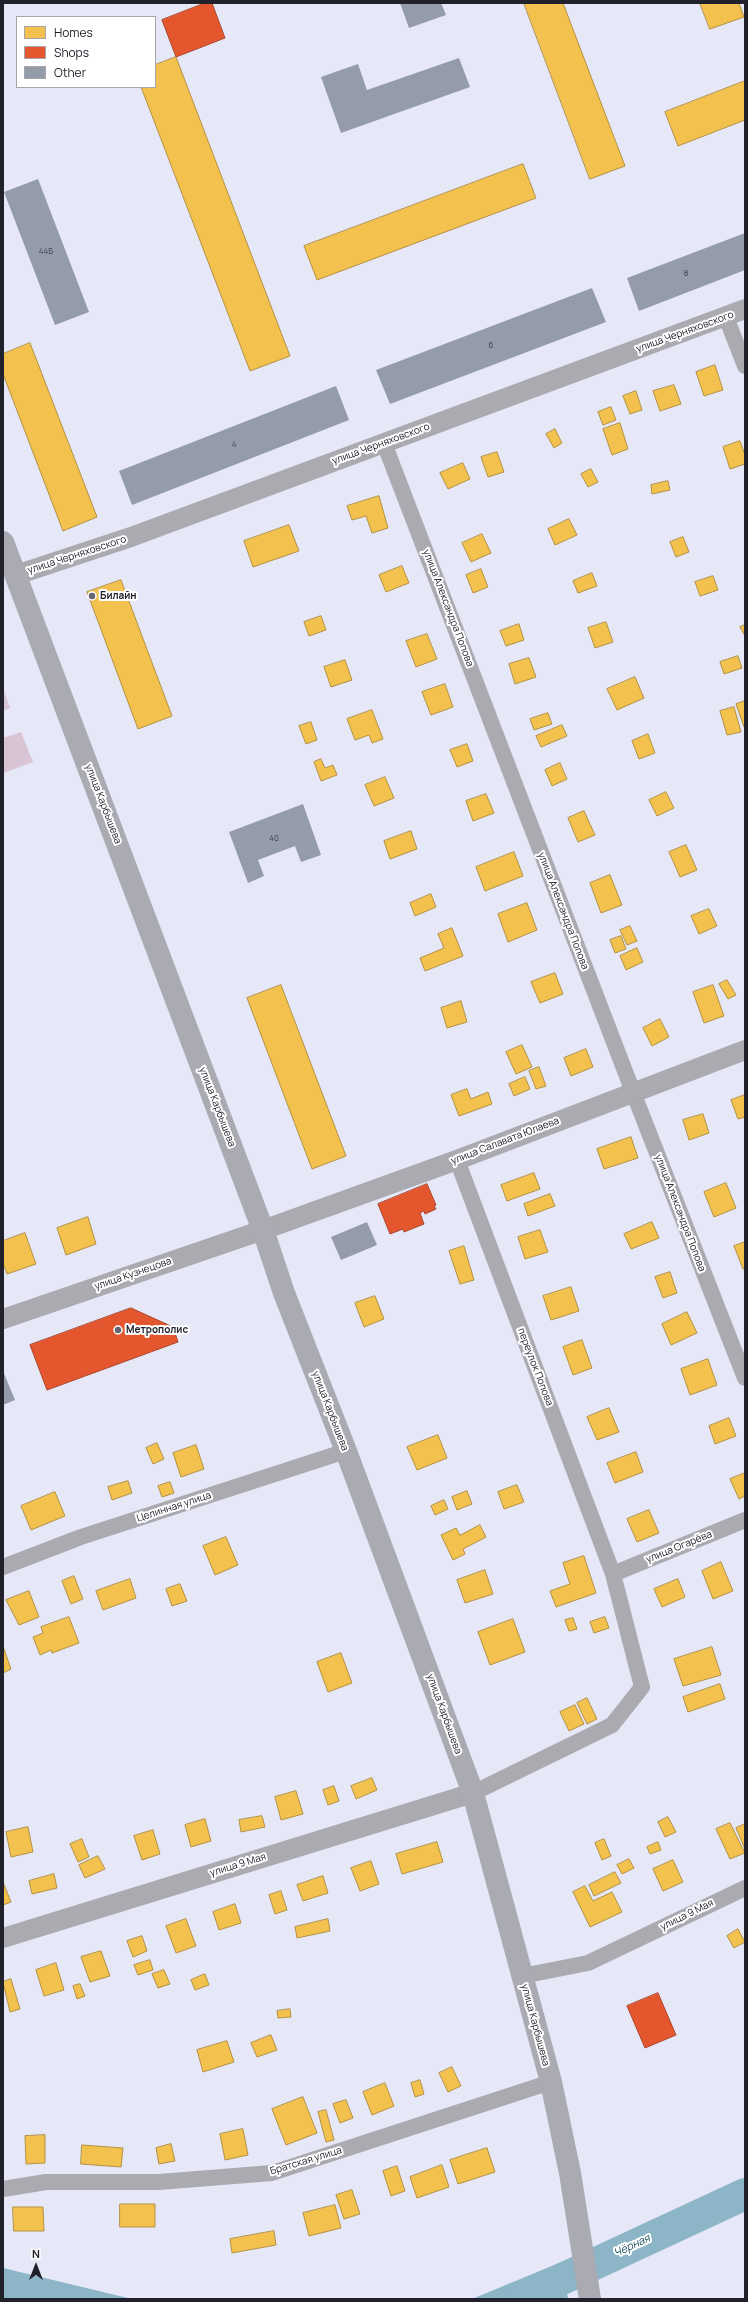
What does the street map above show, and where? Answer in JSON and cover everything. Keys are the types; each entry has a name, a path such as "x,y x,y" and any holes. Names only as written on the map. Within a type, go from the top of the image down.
{"main road":[{"name":"улица Карбышева","path":"3,542 263,1230 284,1293 346,1451 473,1793 551,2082 570,2173 590,2299"}],"street":[{"name":"улица Черняховского","path":"16,574 131,537 745,310"},
{"path":"726,317 745,366"},
{"name":"улица Александра Попова","path":"384,443 633,1092 745,1378"},
{"name":"улица Салавата Юлаева","path":"263,1230 457,1160 745,1050"},
{"name":"переулок Попова","path":"457,1160 613,1574 642,1687 612,1725 473,1793"},
{"name":"улица Кузнецова","path":"3,1319 263,1230"},
{"name":"Целинная улица","path":"3,1567 81,1537 346,1451"},
{"name":"улица Огарёва","path":"613,1574 745,1520"},
{"name":"улица 9 Мая","path":"3,1938 473,1793"},
{"name":"улица 9 Мая","path":"522,1976 588,1963 745,1888"},
{"name":"Братская улица","path":"3,2189 46,2182 159,2182 272,2173 551,2082"}],"shaded area":[{"path":"3,688 10,708 3,711"},
{"path":"21,732 33,762 3,773 3,738"}],"water":[{"path":"559,2263 568,2298 566,2299 472,2299"},
{"path":"3,2268 132,2299 3,2299"}],"building: Homes":[{"path":"524,3 563,3 625,166 590,179"},
{"path":"700,3 739,3 744,17 710,29"},
{"path":"176,57 290,356 250,371 141,88 156,88 156,65"},
{"path":"745,81 745,120 678,146 665,112"},
{"path":"523,164 536,198 317,280 304,246"},
{"path":"30,343 97,517 63,531 3,374 3,354"},
{"path":"715,365 723,390 704,396 696,372"},
{"path":"674,385 681,404 660,411 653,391"},
{"path":"636,391 642,410 630,414 623,396"},
{"path":"611,407 616,420 603,425 598,412"},
{"path":"620,423 628,449 612,455 603,429"},
{"path":"555,429 562,443 554,448 546,434"},
{"path":"740,441 745,455 745,464 730,469 723,447"},
{"path":"497,452 504,472 488,477 481,457"},
{"path":"463,463 470,479 448,489 440,473"},
{"path":"591,469 598,482 588,487 581,474"},
{"path":"668,481 670,490 652,494 651,485"},
{"path":"379,496 388,528 372,533 366,516 352,520 347,506"},
{"path":"569,519 577,535 555,545 548,529"},
{"path":"289,525 299,551 253,567 244,541"},
{"path":"482,534 491,553 471,562 462,543"},
{"path":"683,537 689,552 676,557 670,542"},
{"path":"402,566 409,583 386,592 379,575"},
{"path":"481,569 488,587 473,593 466,575"},
{"path":"592,573 597,586 578,593 573,581"},
{"path":"713,576 718,590 700,596 695,582"},
{"path":"121,580 172,716 138,729 87,592"},
{"path":"321,616 326,630 309,636 304,622"},
{"path":"606,622 613,642 595,648 588,628"},
{"path":"519,624 524,640 506,646 500,631"},
{"path":"745,625 745,636 740,627"},
{"path":"427,634 437,659 416,667 406,641"},
{"path":"738,656 742,668 724,674 720,662"},
{"path":"529,658 536,677 515,684 509,664"},
{"path":"345,660 352,680 331,687 324,667"},
{"path":"635,677 644,698 617,710 607,689"},
{"path":"445,684 453,707 431,715 422,692"},
{"path":"745,701 745,727 744,727 736,704"},
{"path":"734,707 741,732 727,735 720,711"},
{"path":"372,710 383,739 372,743 369,735 355,740 347,719"},
{"path":"548,713 552,724 534,730 530,719"},
{"path":"311,722 317,740 306,744 299,726"},
{"path":"562,725 567,736 541,747 536,736"},
{"path":"648,734 655,753 639,759 632,741"},
{"path":"467,744 473,761 457,767 450,750"},
{"path":"321,759 325,768 333,765 337,775 321,781 314,762"},
{"path":"560,763 567,779 552,786 545,770"},
{"path":"385,777 394,798 374,806 365,785"},
{"path":"666,792 674,808 657,816 649,800"},
{"path":"486,794 494,813 473,821 466,801"},
{"path":"584,811 595,835 578,842 568,818"},
{"path":"411,831 417,849 390,859 384,841"},
{"path":"686,845 697,870 680,877 669,852"},
{"path":"514,852 523,876 485,891 476,867"},
{"path":"610,875 622,905 601,913 590,883"},
{"path":"431,894 436,907 415,916 410,903"},
{"path":"527,903 537,930 508,942 498,914"},
{"path":"709,909 717,926 699,934 691,916"},
{"path":"630,926 637,941 627,945 620,930"},
{"path":"452,928 463,956 425,971 420,958 444,948 438,934"},
{"path":"621,936 626,949 615,953 610,940"},
{"path":"637,948 643,962 626,970 620,956"},
{"path":"555,973 563,994 540,1003 531,982"},
{"path":"727,980 736,995 728,999 719,984"},
{"path":"281,985 346,1156 312,1169 247,998"},
{"path":"713,985 724,1016 704,1023 693,992"},
{"path":"461,1001 467,1022 447,1028 441,1008"},
{"path":"660,1019 669,1037 652,1046 643,1028"},
{"path":"522,1045 532,1067 516,1074 506,1052"},
{"path":"586,1049 593,1067 571,1076 564,1058"},
{"path":"539,1067 546,1086 536,1089 529,1071"},
{"path":"525,1077 530,1089 514,1096 509,1084"},
{"path":"467,1089 471,1099 488,1092 492,1104 459,1116 451,1095"},
{"path":"745,1095 745,1117 738,1119 731,1100"},
{"path":"703,1114 709,1133 689,1140 683,1120"},
{"path":"631,1137 638,1158 604,1169 597,1149"},
{"path":"534,1173 540,1189 507,1201 501,1185"},
{"path":"726,1183 736,1208 714,1217 704,1192"},
{"path":"550,1194 555,1206 528,1216 524,1204"},
{"path":"88,1217 96,1244 66,1255 57,1228"},
{"path":"652,1222 659,1238 631,1249 624,1234"},
{"path":"540,1230 548,1252 525,1259 518,1237"},
{"path":"25,1233 36,1264 7,1274 3,1263 3,1241"},
{"path":"745,1242 745,1269 743,1269 734,1246"},
{"path":"464,1246 474,1280 460,1284 449,1251"},
{"path":"670,1272 677,1293 663,1298 655,1277"},
{"path":"571,1287 579,1311 551,1320 543,1296"},
{"path":"375,1296 384,1319 364,1327 355,1303"},
{"path":"687,1312 697,1333 671,1345 662,1324"},
{"path":"582,1340 592,1368 573,1375 563,1347"},
{"path":"708,1359 717,1385 690,1395 681,1369"},
{"path":"609,1408 619,1432 597,1440 587,1417"},
{"path":"729,1418 736,1436 715,1444 709,1426"},
{"path":"438,1435 447,1458 417,1470 407,1447"},
{"path":"157,1443 164,1459 153,1464 146,1448"},
{"path":"196,1445 204,1469 181,1477 173,1453"},
{"path":"636,1452 643,1472 615,1483 607,1463"},
{"path":"745,1473 745,1496 739,1499 730,1479"},
{"path":"128,1481 132,1493 112,1500 108,1487"},
{"path":"170,1482 174,1493 162,1497 158,1486"},
{"path":"517,1485 524,1502 504,1509 498,1492"},
{"path":"467,1491 472,1504 457,1510 452,1497"},
{"path":"55,1492 65,1516 31,1530 21,1506"},
{"path":"444,1500 448,1509 435,1515 431,1506"},
{"path":"649,1510 659,1533 637,1542 627,1519"},
{"path":"480,1525 486,1537 463,1549 465,1554 453,1560 441,1535 456,1528 460,1535"},
{"path":"226,1537 238,1565 215,1575 203,1546"},
{"path":"584,1556 596,1593 556,1607 550,1591 570,1584 563,1563"},
{"path":"721,1562 733,1591 713,1599 702,1571"},
{"path":"485,1570 493,1594 465,1603 457,1580"},
{"path":"74,1576 83,1599 71,1604 62,1581"},
{"path":"130,1579 136,1598 103,1610 96,1591"},
{"path":"678,1579 685,1597 662,1607 654,1589"},
{"path":"180,1584 187,1601 172,1606 166,1589"},
{"path":"29,1591 39,1617 19,1625 6,1600"},
{"path":"69,1617 79,1643 52,1653 51,1650 40,1655 33,1637 43,1633 41,1627"},
{"path":"605,1617 609,1628 594,1633 590,1622"},
{"path":"573,1618 577,1629 569,1631 565,1620"},
{"path":"513,1619 525,1652 490,1665 478,1632"},
{"path":"3,1646 11,1669 3,1673"},
{"path":"712,1647 721,1675 683,1686 674,1659"},
{"path":"341,1653 352,1683 328,1692 317,1662"},
{"path":"720,1684 725,1699 688,1712 683,1697"},
{"path":"587,1698 597,1719 587,1724 577,1703"},
{"path":"575,1705 584,1724 569,1731 560,1712"},
{"path":"372,1778 377,1790 356,1799 351,1786"},
{"path":"334,1786 339,1801 328,1805 323,1790"},
{"path":"296,1791 303,1814 281,1820 275,1797"},
{"path":"262,1816 265,1827 241,1832 239,1820"},
{"path":"668,1817 676,1832 665,1837 658,1822"},
{"path":"205,1819 211,1841 191,1847 185,1825"},
{"path":"730,1823 745,1853 730,1859 716,1829"},
{"path":"745,1824 745,1849 736,1828"},
{"path":"28,1827 33,1852 11,1857 6,1832"},
{"path":"153,1830 160,1854 142,1860 134,1836"},
{"path":"82,1839 89,1857 78,1862 70,1844"},
{"path":"604,1839 611,1856 602,1860 595,1843"},
{"path":"437,1842 443,1862 402,1874 396,1854"},
{"path":"658,1842 661,1850 650,1854 647,1847"},
{"path":"98,1856 105,1869 85,1878 79,1865"},
{"path":"629,1859 634,1868 622,1874 617,1865"},
{"path":"673,1860 683,1882 663,1891 653,1869"},
{"path":"371,1861 379,1884 360,1891 351,1868"},
{"path":"615,1872 621,1883 594,1896 589,1885"},
{"path":"54,1874 57,1888 32,1894 29,1881"},
{"path":"323,1876 328,1893 303,1901 297,1885"},
{"path":"3,1882 11,1902 3,1905"},
{"path":"585,1886 593,1901 612,1892 622,1912 590,1927 573,1892"},
{"path":"281,1891 287,1910 275,1914 269,1895"},
{"path":"235,1904 241,1923 219,1930 213,1912"},
{"path":"186,1919 196,1946 176,1953 166,1926"},
{"path":"328,1919 330,1931 297,1938 295,1927"},
{"path":"738,1929 745,1942 734,1948 727,1936"},
{"path":"142,1936 147,1951 133,1957 127,1941"},
{"path":"101,1951 110,1976 90,1982 81,1957"},
{"path":"150,1960 153,1970 138,1975 134,1965"},
{"path":"56,1963 64,1990 44,1996 36,1970"},
{"path":"164,1970 170,1984 158,1988 152,1974"},
{"path":"205,1974 209,1985 195,1990 191,1980"},
{"path":"11,1979 20,2009 10,2012 3,1982"},
{"path":"80,1984 85,1996 77,1999 73,1986"},
{"path":"290,2009 291,2017 278,2018 277,2011"},
{"path":"271,2035 277,2050 257,2057 251,2043"},
{"path":"227,2041 234,2062 203,2072 197,2050"},
{"path":"452,2067 461,2086 448,2092 439,2073"},
{"path":"420,2080 424,2094 415,2097 411,2083"},
{"path":"385,2083 394,2106 372,2115 363,2092"},
{"path":"303,2097 317,2133 286,2145 272,2109"},
{"path":"346,2100 353,2118 340,2123 333,2104"},
{"path":"326,2110 334,2140 326,2142 318,2112"},
{"path":"243,2129 248,2155 225,2160 220,2134"},
{"path":"45,2135 45,2163 26,2164 25,2136"},
{"path":"171,2144 175,2161 159,2164 156,2148"},
{"path":"82,2145 123,2148 121,2167 81,2164"},
{"path":"487,2148 495,2172 458,2184 450,2160"},
{"path":"442,2165 449,2187 417,2198 410,2177"},
{"path":"397,2166 405,2191 391,2196 383,2171"},
{"path":"352,2190 360,2214 344,2219 336,2195"},
{"path":"120,2204 155,2204 155,2227 120,2227"},
{"path":"335,2205 341,2228 309,2236 303,2213"},
{"path":"13,2207 43,2207 44,2231 14,2231"},
{"path":"274,2231 276,2245 232,2253 230,2239"}],"building: Shops":[{"path":"205,3 212,3 225,38 176,57 162,20"},
{"path":"427,1184 436,1205 434,1206 436,1209 425,1214 424,1211 420,1213 424,1224 404,1232 403,1229 390,1234 378,1204"},
{"path":"131,1308 173,1327 178,1342 47,1390 30,1345"},
{"path":"658,1993 676,2035 645,2048 627,2006"}],"building: Other":[{"path":"400,3 441,3 446,15 409,28"},
{"path":"459,58 470,87 341,133 321,77 358,64 367,90"},
{"path":"38,179 89,312 55,325 4,192"},
{"path":"745,233 745,270 639,311 627,278"},
{"path":"592,288 606,322 390,404 376,370"},
{"path":"336,386 349,420 132,505 119,471"},
{"path":"303,804 321,855 301,862 295,846 258,860 264,876 248,883 229,832"},
{"path":"367,1222 377,1245 341,1260 331,1237"},
{"path":"3,1371 15,1400 3,1405"}],"waterway":[{"name":"Чёрная","path":"519,2299 745,2194"}],"place":[{"name":"Билайн","path":"92,596"},
{"name":"Метрополис","path":"118,1330"}]}
